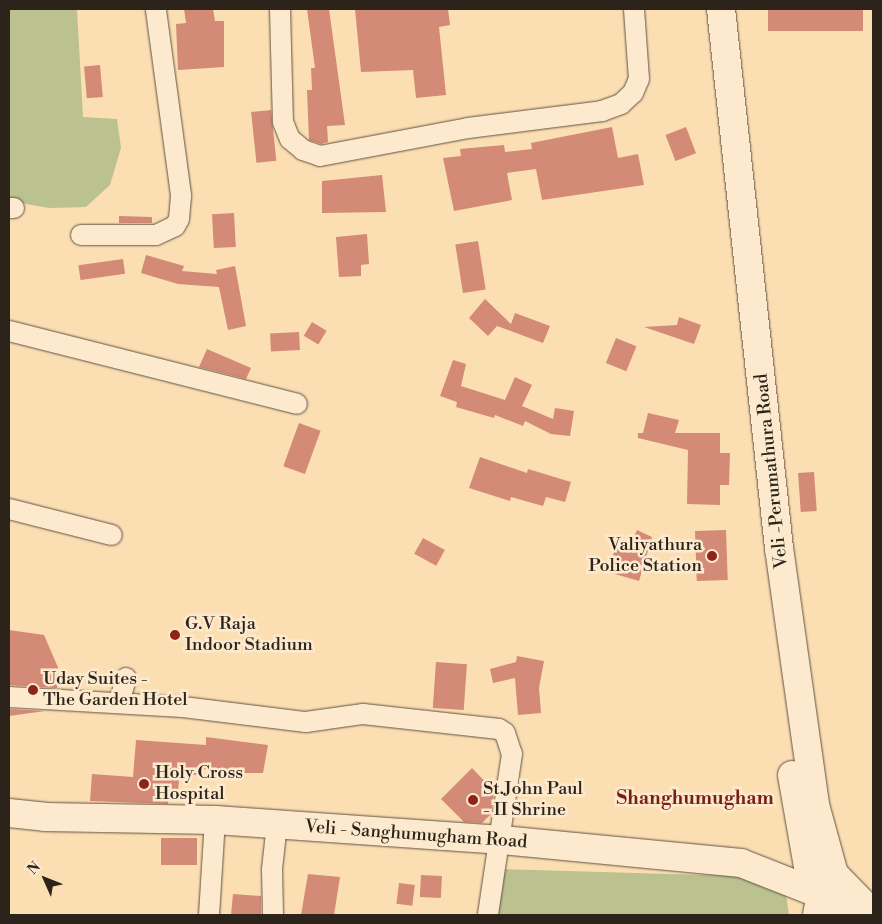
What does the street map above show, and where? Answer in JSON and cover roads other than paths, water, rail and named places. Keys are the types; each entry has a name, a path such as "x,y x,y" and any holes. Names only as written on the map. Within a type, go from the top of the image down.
{"main road":[{"path":"707,9 749,381 750,422 766,578 803,849 822,894 842,915"},
{"name":"Veli -Perumathura Road","path":"721,9 780,548 816,805 822,894 873,914"},
{"name":"Veli - Sanghumugham Road","path":"9,813 45,817 215,820 277,824 502,840 741,862 822,894"}],"street":[{"path":"81,235 156,235 168,231 179,218 181,195 156,9"},
{"path":"280,9 283,122 290,139 303,150 320,156 424,139 468,128 602,111 621,104 633,93 638,79 634,9"},
{"path":"9,331 297,404"},
{"path":"9,509 112,535"},
{"path":"119,703 126,678"},
{"path":"9,697 119,703 306,722 362,714 499,729 505,733 512,754 502,840 488,915"},
{"path":"209,915 215,820"},
{"path":"273,915 272,870 277,824"}],"place":[{"name":"Valiyathura Police Station","path":"712,556"},
{"name":"G.V Raja Indoor Stadium","path":"175,635"},
{"name":"Uday Suites - The Garden Hotel","path":"33,690"},
{"name":"Holy Cross Hospital","path":"144,784"},
{"name":"St.John Paul - II Shrine","path":"473,800"}],"district":[{"name":"Shanghumugham","path":"695,799"}]}
